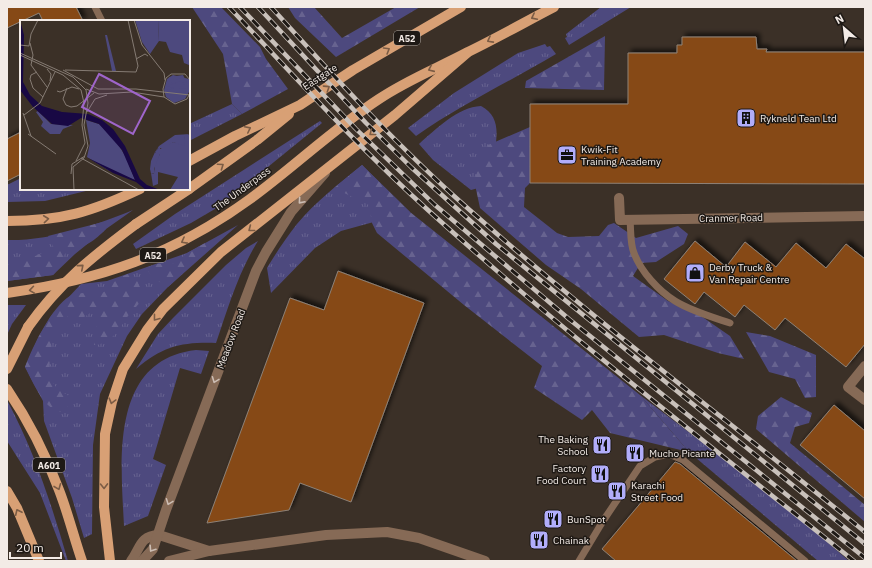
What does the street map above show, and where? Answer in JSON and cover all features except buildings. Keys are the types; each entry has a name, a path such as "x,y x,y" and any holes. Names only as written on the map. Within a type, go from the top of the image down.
{"main road":[{"name":"Eastgate","path":"190,160 264,121 300,105 360,66 461,7"},
{"name":"A52","path":"467,53 554,7"},
{"path":"110,561 104,507 105,434 112,402 129,357 163,309 221,252 395,115 467,53"},
{"name":"The Underpass","path":"7,293 84,280 136,263 179,243 218,221 250,199 378,99 421,74 467,53"},
{"path":"190,188 257,140 300,105"},
{"path":"7,221 34,220 73,215 105,206 138,190"},
{"path":"7,369 28,327 46,301 73,274 96,254 136,224 187,190"},
{"name":"A601","path":"7,389 23,414 48,462 69,519 82,561"},
{"path":"7,490 39,561"}],"street":[{"name":"Meadow Road","path":"142,561 153,549 159,535 166,510 256,271 291,212 336,161"},
{"path":"619,198 620,220 630,220"},
{"name":"Cranmer Road","path":"630,220 865,216"},
{"path":"865,366 848,387 865,400"},
{"path":"169,561 209,551 326,535 387,532 419,538 468,558 485,561"},
{"path":"132,561 145,538 159,535 209,551"}],"lane":[{"path":"95,7 102,20"},
{"path":"630,220 633,252 642,269 650,279 675,301 708,316 730,322"},
{"path":"7,360 20,342"},
{"path":"579,561 603,521 640,466 655,457 669,454 683,460 805,561"}],"green space":[{"path":"192,7 221,7 260,47 266,59 288,89 242,114 232,104 223,54"},
{"path":"288,7 314,7 342,38 396,7 420,7 336,57 295,18"},
{"path":"601,7 631,7 569,45 565,38 567,37 566,34"},
{"path":"605,36 604,90 525,88 526,81"},
{"path":"545,44 547,47 550,46 556,54 467,104 416,136 408,128 454,93 518,53"},
{"path":"232,104 242,114 190,140 190,124"},
{"path":"481,106 490,113 495,122 497,132 496,144 482,187 471,190 433,160 419,144 440,126 464,110"},
{"path":"320,121 322,123 220,206 191,223 136,249 133,244 175,214"},
{"path":"530,127 530,183 525,188 524,207 557,233 568,237 599,236 608,225 614,223 636,238 678,226 688,234 684,244 656,262 641,263 633,276 668,301 701,316 730,336 744,359 718,353 664,335 639,337 581,289 546,265 480,208 474,180 488,145"},
{"path":"362,165 410,212 341,231 315,248 271,293 267,268 285,240 312,208"},
{"path":"362,165 410,212 640,395 689,452 610,433 592,410 582,420 534,388 542,366 464,305 377,233 372,223 369,205 334,188"},
{"path":"20,178 20,190 90,190 45,201 7,202 7,185"},
{"path":"133,210 75,254 53,275 7,281 7,240 39,238 72,231 103,222"},
{"path":"107,221 106,229 96,239 86,245 69,251 63,256 53,275 7,281 7,268 54,248 48,236"},
{"path":"238,225 168,287 142,314 127,336 100,394 93,445 92,534 84,538 72,498 44,421 43,401 25,367 39,336 51,316 81,284 107,281 187,253"},
{"path":"258,241 239,278 216,343 193,343 173,347 155,355 136,369 158,334 173,318 226,265 246,248"},
{"path":"205,243 210,248 168,287 153,278 146,268 157,264 176,263 187,253"},
{"path":"128,274 137,280 144,297 110,339 106,342 94,345 97,321 96,314 90,313 81,318 71,314 62,321 58,327 51,348 51,374 56,387 69,396 67,412 59,412 53,409 41,397 25,367 43,328 56,309 70,296 91,292 97,296 102,294 122,276"},
{"path":"7,305 26,305 12,324 7,335"},
{"path":"746,332 770,336 816,355 816,397 805,398 795,379 769,372"},
{"path":"196,350 209,351 201,374 180,368 153,459 166,465 148,516 124,526 122,473 123,445 126,418 134,393 148,373 168,358"},
{"path":"640,395 786,506 849,561 818,561 689,452"},
{"path":"781,397 812,413 809,423 795,427 790,443 865,505 865,522 756,429 758,416"},
{"path":"8,402 35,460 56,520 68,561 66,561 40,493 7,441"}],"railway":[{"path":"229,7 377,162 480,257 639,389 854,561"},
{"path":"240,7 356,129 435,205 569,319 865,558"},
{"path":"258,7 366,123 412,168 496,244 865,544"},
{"path":"271,7 383,127 454,196 605,325 865,532"}],"place":[{"name":"Rykneld Tean Ltd","path":"746,118"},
{"name":"Kwik-Fit Training Academy","path":"567,155"},
{"name":"Derby Truck & Van Repair Centre","path":"695,273"},
{"name":"The Baking School","path":"602,445"},
{"name":"Mucho Picante","path":"635,453"},
{"name":"Factory Food Court","path":"600,474"},
{"name":"Karachi Street Food","path":"617,491"},
{"name":"BunSpot","path":"553,519"},
{"name":"Chainak","path":"539,540"}]}
